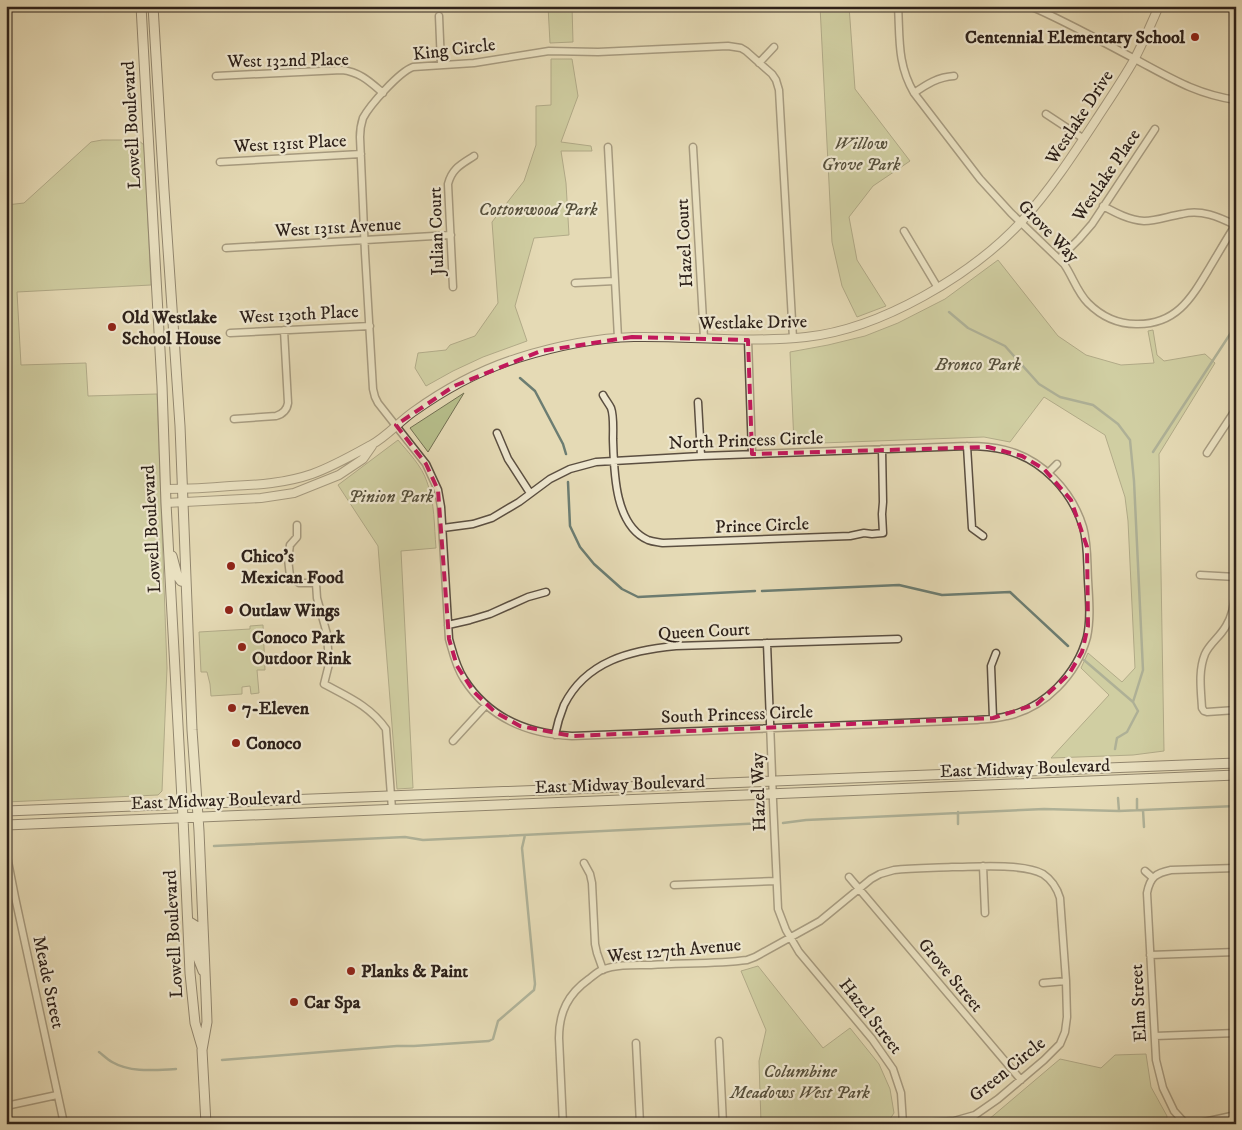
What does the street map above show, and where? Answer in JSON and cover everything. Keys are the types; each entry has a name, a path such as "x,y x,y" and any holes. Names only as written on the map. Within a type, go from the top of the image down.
{"main road":[{"name":"Lowell Boulevard","path":"141,6 188,921 195,1023 202,1050 206,1124"},
{"name":"Lowell Boulevard","path":"153,6 180,426 192,730 206,976 207,1022 202,1050"},
{"path":"148,135 155,136 157,140 159,172 164,190"},
{"path":"167,534 177,575 181,581 186,582"},
{"name":"East Midway Boulevard","path":"6,811 1236,762"},
{"name":"East Midway Boulevard","path":"6,825 1236,775"},
{"path":"188,921 196,926 198,958 206,976"}],"street":[{"name":"Grove Way","path":"898,6 902,64 908,83 914,93 980,179 1059,259 1081,294 1096,310 1106,317 1131,324 1153,323 1174,314 1195,293 1235,224"},
{"path":"1030,6 1063,20 1184,86 1214,96 1236,100"},
{"name":"Westlake Drive","path":"166,503 261,498 294,493 339,476 363,459 374,444 396,425 448,389 479,373 541,351 570,344 632,337 764,340 809,337 856,326 902,307 938,288 978,261 1021,222 1084,139 1135,58 1159,6"},
{"path":"438,16 442,64"},
{"name":"King Circle","path":"396,425 378,403 373,390 360,127 367,111 399,75 413,67 474,62 549,51 598,52 728,46 741,48 772,74 779,90 793,338"},
{"path":"759,63 774,47"},
{"name":"West 132nd Place","path":"216,76 342,70 361,75 383,93"},
{"path":"914,93 934,80 945,76 954,76"},
{"path":"1046,114 1084,139"},
{"name":"Westlake Place","path":"1059,259 1092,224 1155,129"},
{"name":"Hazel Court","path":"693,146 704,338"},
{"path":"608,147 618,338"},
{"name":"West 131st Place","path":"220,162 361,154"},
{"name":"Julian Court","path":"453,287 448,184 456,169 474,156"},
{"path":"1103,206 1125,217 1142,220 1164,219 1190,212 1211,215 1235,224"},
{"path":"904,231 938,288"},
{"name":"West 131st Avenue","path":"226,248 451,236"},
{"path":"575,283 615,281"},
{"name":"West 130th Place","path":"230,333 370,326"},
{"path":"234,419 281,415 287,408 284,330"},
{"path":"748,340 752,454"},
{"path":"603,395 611,409 614,460"},
{"path":"698,402 700,456"},
{"path":"1207,453 1236,410"},
{"name":"South Princess Circle","path":"396,425 426,464 438,490 443,528 449,639 457,666 474,692 486,705 505,719 520,726 555,735 572,736 993,718 1007,716 1037,704 1055,690 1074,666 1082,652 1087,636 1090,612 1087,547 1083,527 1071,500 1048,473"},
{"path":"498,433 508,459 530,494"},
{"name":"Westlake Drive","path":"165,490 259,484 298,478 331,466 374,444"},
{"path":"968,446 972,528 983,536"},
{"name":"North Princess Circle","path":"443,528 473,524 492,518 503,513 550,479 570,469 596,462 614,460 968,446 1006,450 1022,456 1048,473"},
{"name":"Prince Circle","path":"614,460 617,492 634,529 646,539 663,544 673,544 883,533 882,449"},
{"path":"1048,473 1057,464"},
{"path":"297,525 297,537 290,545 288,559 290,576 299,583 316,583 328,640 329,664 324,684 368,709 386,729 392,809"},
{"path":"1200,575 1236,576"},
{"path":"1236,589 1234,605 1229,620 1226,627 1205,653 1201,676 1202,708 1204,711 1236,710"},
{"path":"448,625 490,614 528,597 546,592"},
{"name":"Queen Court","path":"555,735 565,704 582,680 596,669 616,658 632,653 653,648 898,638"},
{"name":"Hazel Way","path":"768,642 772,794 778,908 791,938"},
{"path":"993,718 991,666 996,653"},
{"path":"453,741 486,705"},
{"name":"Meade Street","path":"6,851 8,871 63,1120"},
{"path":"584,863 592,883 595,944 603,970"},
{"path":"983,866 985,913"},
{"name":"West 127th Avenue","path":"563,1124 560,1056 561,1018 569,998 581,984 598,972 610,968 641,965 747,960 755,958 820,921 871,879 894,870 983,866 1019,868 1035,871 1053,882"},
{"path":"1145,871 1153,878 1162,872 1171,870 1236,868"},
{"path":"849,877 859,888"},
{"name":"Elm Street","path":"1153,878 1147,893 1156,1060 1160,1081 1174,1111 1182,1123"},
{"path":"674,885 776,881"},
{"name":"Green Circle","path":"909,1124 954,1121 975,1115 998,1099 1058,1048 1064,1036 1067,1017 1066,982 1060,898 1053,882"},
{"name":"Grove Street","path":"859,888 1021,1080"},
{"name":"Hazel Street","path":"791,938 799,952 886,1058 895,1074 901,1093 903,1124"},
{"path":"1150,955 1236,952"},
{"path":"1043,983 1066,982"},
{"path":"1155,1036 1236,1033"},
{"path":"719,1041 722,1124"},
{"path":"636,1043 640,1124"},
{"path":"6,1106 57,1095"},
{"path":"1182,1123 1194,1124 1236,1115"}],"highlighted area":[{"path":"632,337 748,340 752,454 988,447 1022,456 1044,469 1071,500 1087,547 1088,626 1082,652 1069,674 1037,704 993,718 572,736 520,726 495,712 474,692 457,666 449,639 438,490 426,464 396,425 454,386 541,351"}],"green space":[{"path":"548,6 572,6 573,42 550,43"},
{"name":"Willow Grove Park","path":"820,6 849,6 855,89 910,161 873,186 849,217 857,260 886,306 857,317 842,286 832,242"},
{"name":"Cottonwood Park","path":"551,59 572,59 578,96 561,142 591,146 592,151 561,151 566,183 569,235 534,238 515,306 527,341 483,357 426,386 415,368 418,353 446,350 450,345 475,336 498,303 492,222 524,181 536,145 536,106 551,105"},
{"path":"102,140 138,140 144,145 151,285 17,292 21,365 86,363 88,396 157,394 167,668 162,791 158,795 6,802 6,205 24,203 91,142"},
{"name":"Bronco Park","path":"998,260 1058,336 1086,355 1121,365 1154,363 1148,331 1153,330 1157,355 1164,361 1205,354 1215,363 1159,454 1164,751 1133,755 1051,758 1109,695 1081,668 1088,653 1122,682 1135,668 1128,521 1125,497 1105,435 1044,397 1010,442 984,437 794,444 790,352 865,336 898,323 945,299"},
{"path":"464,393 428,452 410,428"},
{"name":"Pinion Park","path":"398,440 418,465 425,476 430,490 436,548 401,551 413,788 397,789 378,546 338,485"},
{"path":"263,625 265,670 257,670 259,693 251,694 250,686 242,687 242,694 211,696 207,672 201,672 199,632 250,629 250,626"},
{"name":"Columbine Meadows West Park","path":"758,966 823,1048 850,1028 879,1064 890,1089 894,1113 890,1119 761,1123 759,1061 766,1030 741,971"},
{"path":"1146,1054 1151,1087 1167,1116 1166,1124 979,1124 988,1120 1060,1059 1101,1068 1115,1055"}],"waterway":[{"path":"949,312 968,328 1005,346 1039,384 1060,397 1093,405 1118,424 1130,440 1134,481 1143,670 1133,702"},
{"path":"1153,452 1236,325"},
{"path":"520,378 535,391 563,444 566,454"},
{"path":"568,482 570,526 580,547 594,564 622,589 638,597 755,591"},
{"path":"762,591 899,585 942,595 1010,592 1068,646"},
{"path":"1084,660 1133,702 1138,711 1127,732 1117,738 1115,749"},
{"path":"1118,798 1119,811"},
{"path":"1137,799 1137,810"},
{"path":"783,823 806,820 1044,809 1119,811 1236,806"},
{"path":"1143,810 1144,827"},
{"path":"958,812 958,824"},
{"path":"214,846 405,837 423,840 764,823"},
{"path":"222,1060 397,1046 489,1041 493,1039 498,1021 534,990 535,984 522,848 525,835"},
{"path":"99,1052 112,1062 127,1068 143,1070 176,1069"}],"place":[{"name":"Centennial Elementary School","path":"1195,37"},
{"name":"Old Westlake School House","path":"112,327"},
{"name":"Chico's Mexican Food","path":"231,566"},
{"name":"Outlaw Wings","path":"229,610"},
{"name":"Conoco Park Outdoor Rink","path":"242,647"},
{"name":"7-Eleven","path":"232,708"},
{"name":"Conoco","path":"236,743"},
{"name":"Planks & Paint","path":"351,971"},
{"name":"Car Spa","path":"294,1002"}]}
